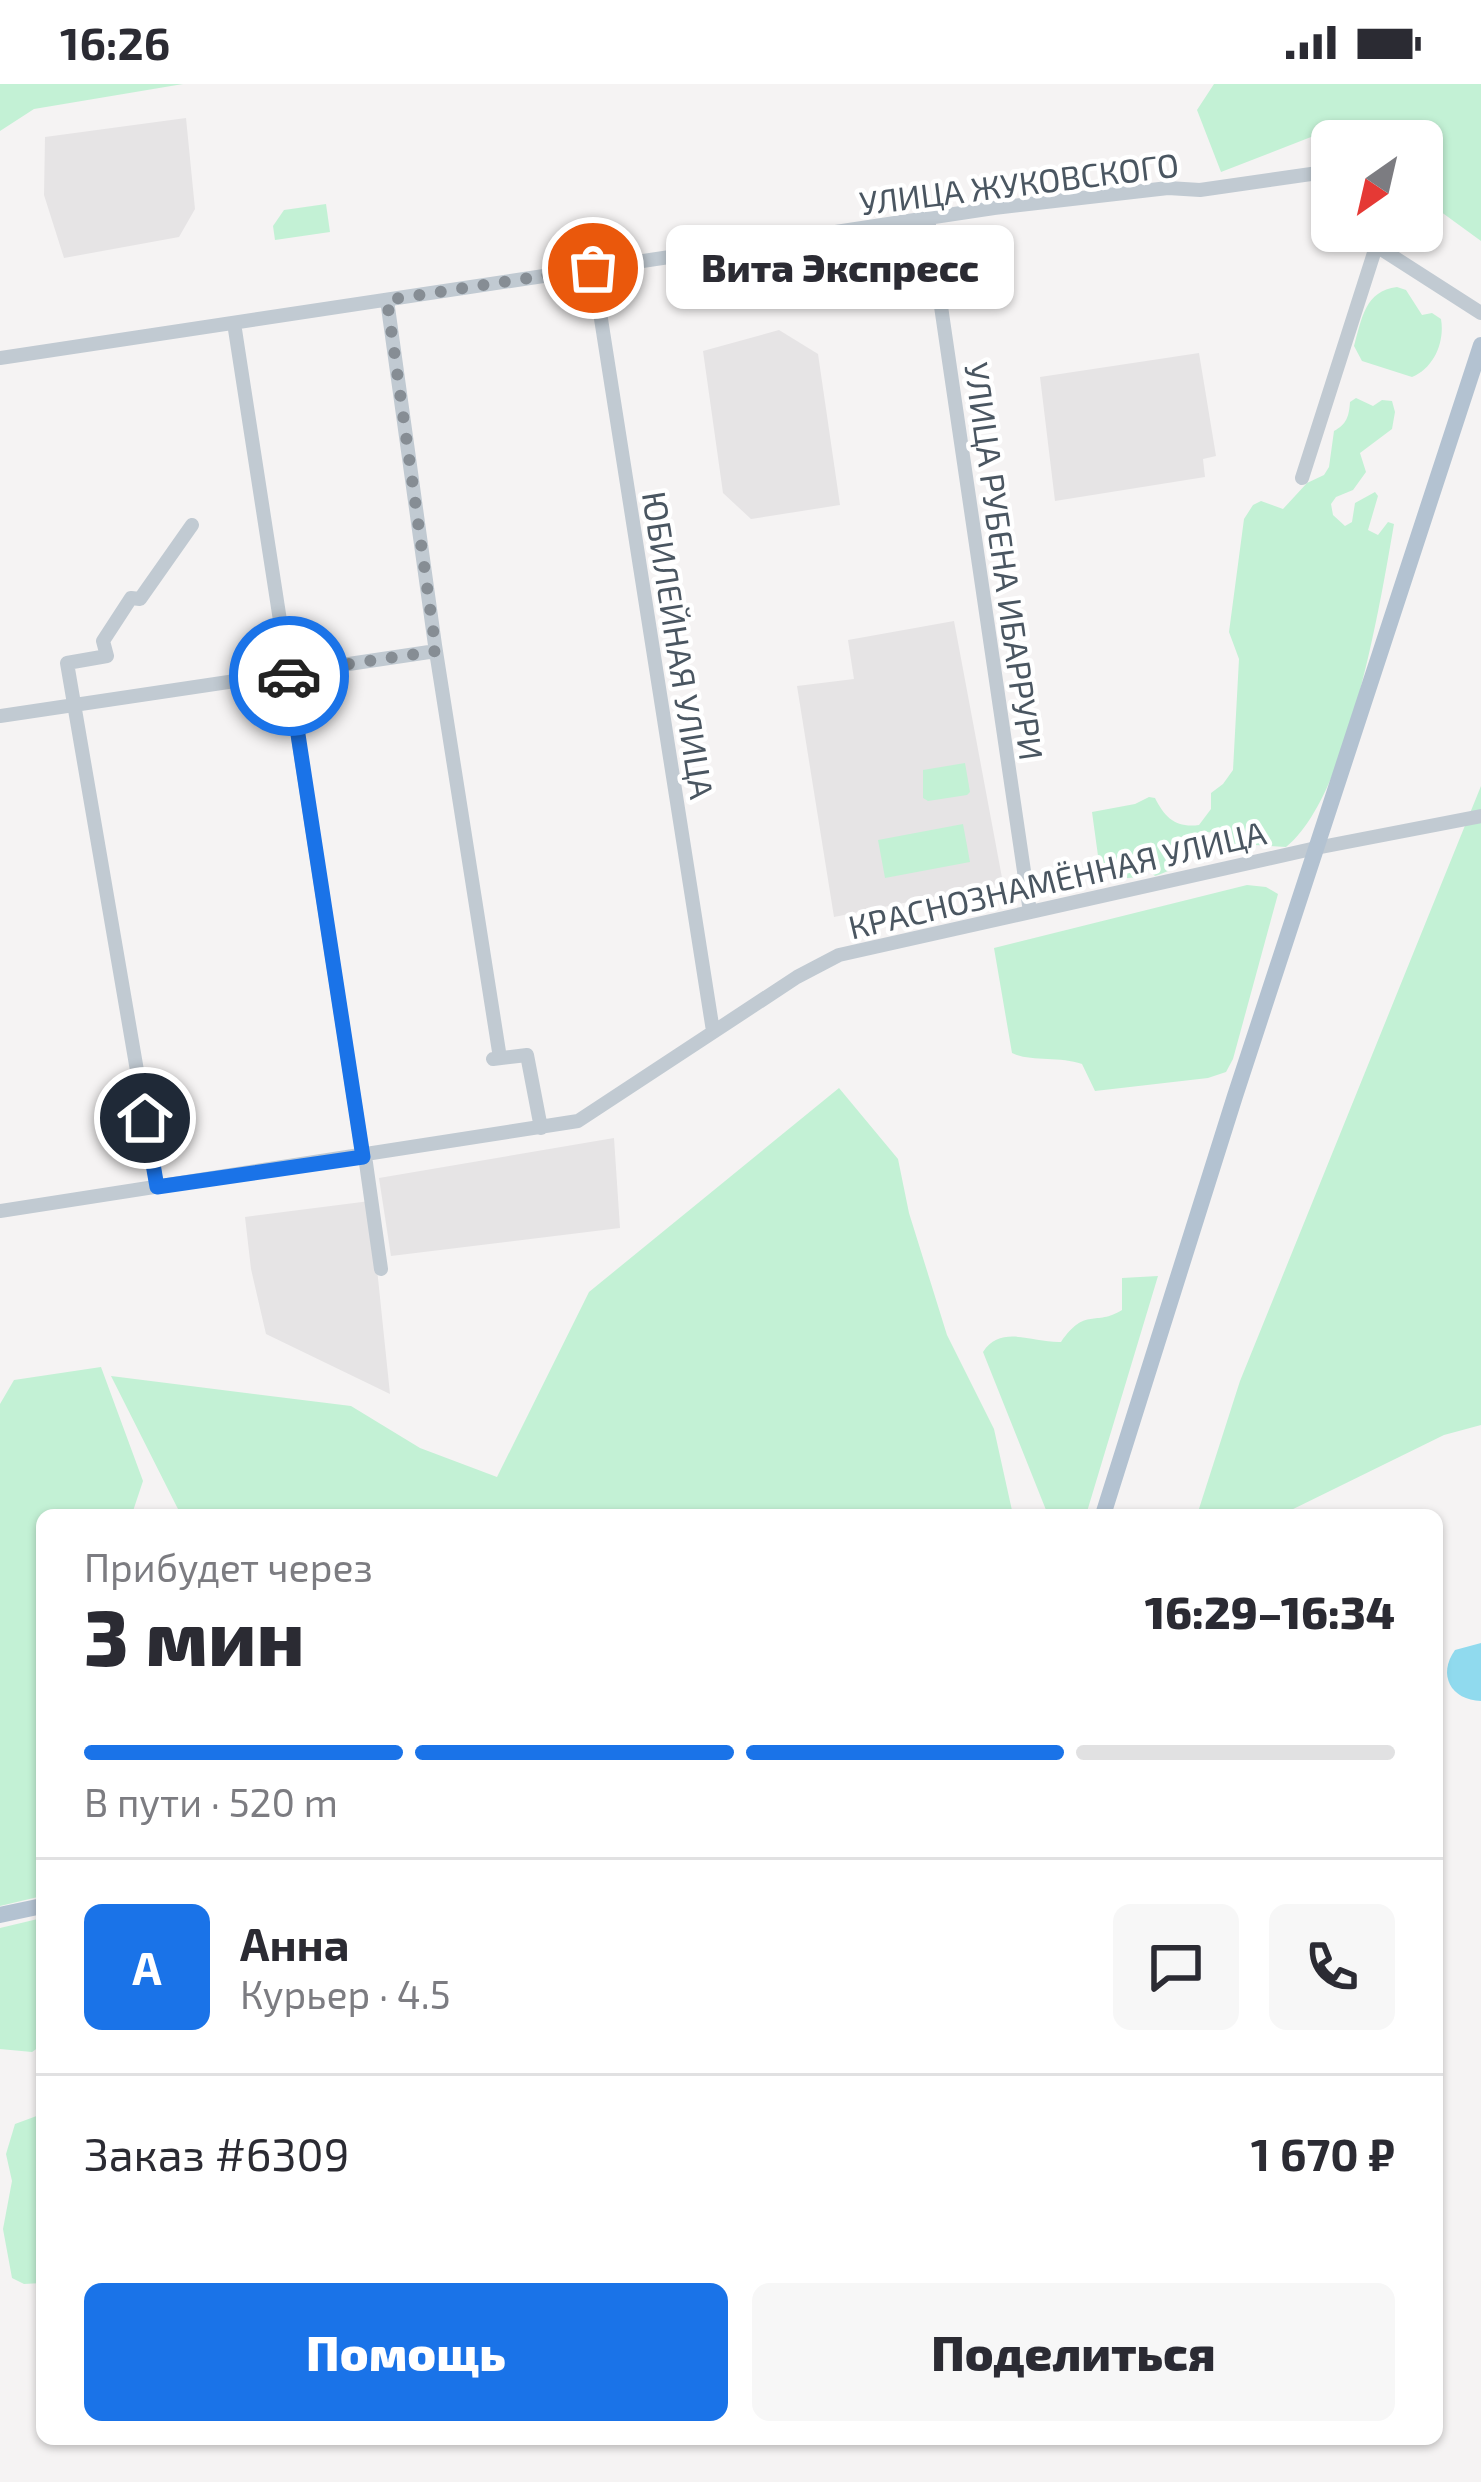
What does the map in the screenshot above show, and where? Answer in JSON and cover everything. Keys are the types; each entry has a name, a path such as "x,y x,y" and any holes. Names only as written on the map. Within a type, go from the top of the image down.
{"main road":[{"path":"1105,1509 1481,345"},
{"path":"0,1916 36,1907"}],"street":[{"name":"УЛИЦА ЖУКОВСКОГО","path":"0,358 928,218 1311,174"},
{"name":"УЛИЦА РУБЕНА ИБАРРУРИ","path":"928,218 1030,912"},
{"path":"1302,478 1376,252"},
{"path":"1398,252 1481,313"},
{"name":"ЮБИЛЕЙНАЯ УЛИЦА","path":"593,268 713,1030"},
{"path":"387,300 496,1059 527,1055 541,1128"},
{"path":"234,323 381,1269"},
{"path":"157,1187 67,664 107,656 103,641 131,598 140,599 192,525"},
{"path":"0,716 436,651"},
{"name":"КРАСНОЗНАМЁННАЯ УЛИЦА","path":"0,1211 364,1157 588,1117 713,1030 839,955 1316,848 1481,816"}],"shaded area":[{"path":"186,118 195,209 179,237 64,258 44,195 45,137"},
{"path":"779,330 818,354 840,505 751,519 723,493 703,351"},
{"path":"1199,353 1216,456 1203,459 1205,477 1055,501 1040,377"},
{"path":"954,621 1003,883 834,917 797,686 854,679 848,640"},
{"path":"614,1138 620,1228 391,1256 379,1178"},
{"path":"370,1201 390,1394 266,1334 245,1217"}],"green space":[{"path":"0,84 183,84 34,109 0,131"},
{"path":"1214,84 1481,84 1481,241 1443,213 1443,120 1311,120 1311,137 1221,172 1197,110"},
{"path":"326,204 330,232 275,240 273,226 284,210"},
{"path":"1397,287 1406,290 1422,315 1432,313 1441,319 1436,353 1412,377 1362,361 1354,346 1371,300"},
{"path":"1356,398 1373,406 1392,401 1392,429 1360,453 1366,472 1353,490 1336,497 1331,504 1333,515 1345,526 1352,522 1355,503 1375,492 1378,496 1368,530 1378,535 1388,522 1394,524 1358,697 1327,786 1308,822 1286,847 1256,845 1233,853 1228,851 1224,834 1207,832 1192,854 1172,869 1155,876 1147,869 1140,877 1116,879 1120,866 1102,869 1099,863 1092,812 1149,797 1172,820 1199,825 1211,809 1211,793 1233,770 1239,659 1229,632 1244,519 1261,501 1283,509 1307,483 1324,475 1334,431 1345,422 1350,402"},
{"path":"965,763 967,795 923,798 923,770"},
{"path":"1481,786 1481,1425 1444,1435 1293,1509 1199,1509 1240,1381"},
{"path":"963,824 970,862 885,878 878,840"},
{"path":"1247,885 1278,894 1226,1072 1095,1091 1082,1064 1012,1053 994,948"},
{"path":"839,1088 898,1159 909,1213 947,1335 994,1429 1012,1509 178,1509 111,1376 351,1406 420,1448 497,1477 589,1292"},
{"path":"1158,1276 1088,1509 1046,1509 983,1352 1008,1337 1061,1342 1077,1324 1122,1310 1122,1278"},
{"path":"101,1367 143,1481 134,1509 36,1509 36,1897 0,1906 0,1404 14,1380"},
{"path":"36,1919 36,2049 32,2052 0,2049 0,1928"},
{"path":"36,2116 36,2283 12,2278 3,2229 12,2181 6,2154 15,2124"}],"water":[{"path":"1481,1643 1481,1701 1455,1691 1447,1668 1455,1650"}],"way so far":[{"path":"289,676 436,651 387,300 593,268"}],"place":[{"name":"Вита Экспресс","path":"593,268"}],"route":[{"path":"145,1118 157,1187 363,1157 289,676"}]}
